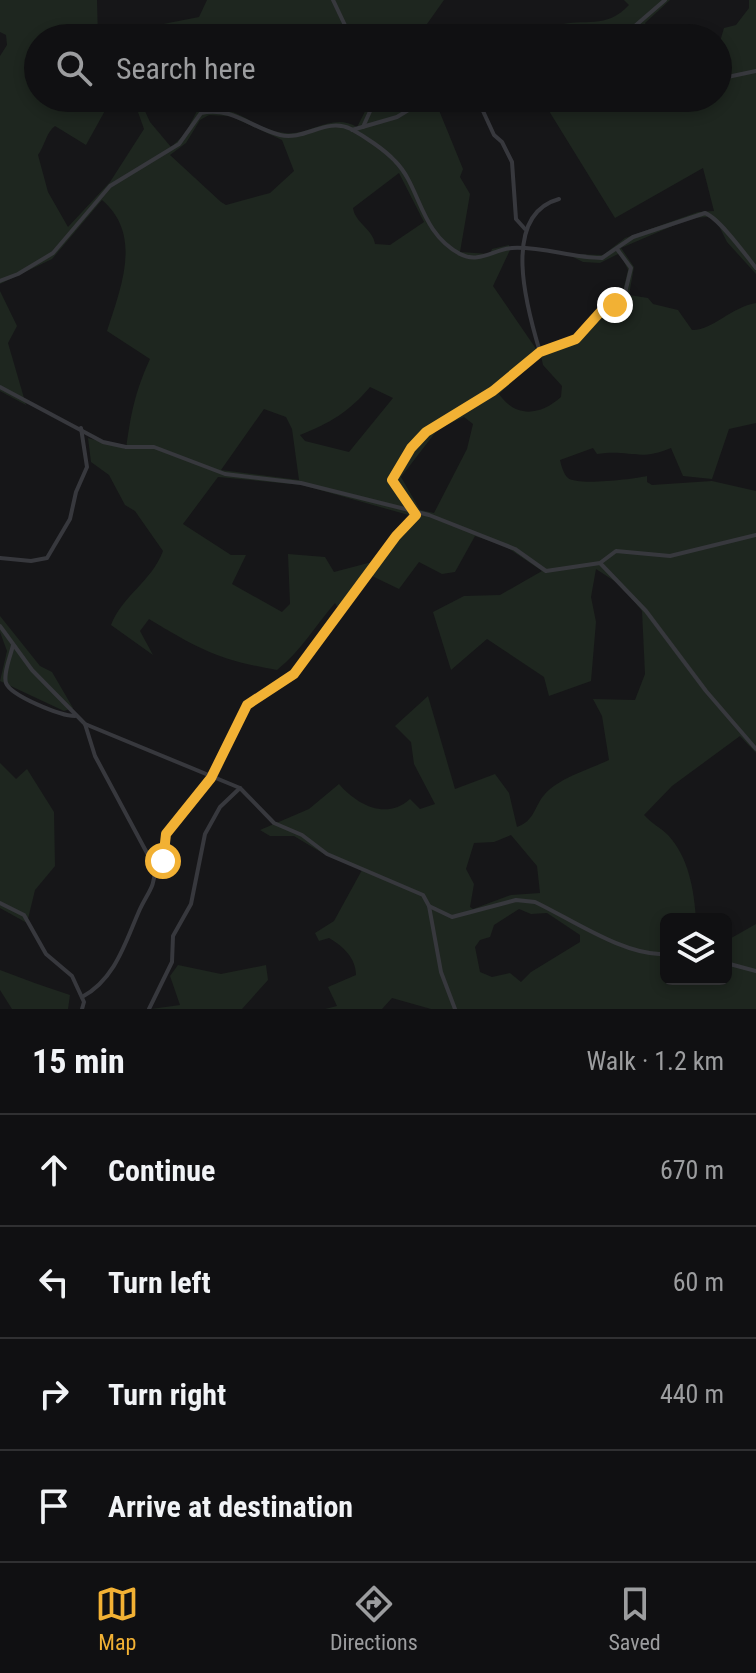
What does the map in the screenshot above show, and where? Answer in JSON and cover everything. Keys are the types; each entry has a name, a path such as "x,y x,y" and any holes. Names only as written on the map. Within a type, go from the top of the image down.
{"street":[{"path":"333,0 344,24"},
{"path":"637,24 665,0"},
{"path":"732,76 756,71"},
{"path":"363,127 368,112"},
{"path":"352,130 397,117 403,112"},
{"path":"483,112 512,162 516,219 526,230"},
{"path":"0,281 53,253 110,186 179,144 201,113 232,113 253,126 285,136 324,125 352,130 397,162 432,228 459,253 488,257 500,249 602,258 633,237 705,213 720,221 734,244 756,268"},
{"path":"540,352 527,311 526,230 534,212 559,199"},
{"path":"155,868 163,861 166,834 211,778 247,705 294,674 396,536 416,515 392,480 411,448 426,432 493,391 540,352 576,339 603,309 615,305 624,297 631,268 617,249"},
{"path":"0,387 103,442 126,447 143,445 160,448 225,474 301,483 429,515 515,549 546,571 600,563 616,551 670,556 756,535"},
{"path":"0,558 47,558 70,519 76,492 87,467 81,428"},
{"path":"600,563 646,611 706,691 756,749"},
{"path":"0,626 85,724 145,746 211,778 240,788 274,823 302,835 327,854 423,895 429,906 441,972 455,1009"},
{"path":"14,644 6,676 11,690 54,712 75,716"},
{"path":"82,997 118,960 140,908 155,886 155,868 95,756 85,724"},
{"path":"149,1009 172,962 173,936 191,904 205,834 220,807 240,788"},
{"path":"429,906 452,917 521,899 535,902 634,949 651,955 660,954"},
{"path":"0,903 24,915 46,954 72,976 82,997 82,1009"},
{"path":"732,965 756,971"}],"shaded area":[{"path":"0,0 97,0 98,24 24,24 24,112 104,112 86,145 55,126 38,155 48,192 68,227 110,182 144,129 138,112 145,112 171,147 185,134 196,112 233,112 273,130 294,133 339,122 357,127 365,112 440,112 463,169 460,177 470,194 460,252 490,254 492,249 509,245 510,250 493,286 541,356 579,339 597,322 592,318 603,304 622,295 628,270 620,253 600,263 583,262 567,254 603,255 625,238 698,212 714,211 703,168 615,218 550,112 732,112 732,26 749,8 749,0 756,0 756,274 727,242 717,222 708,217 691,218 621,248 634,267 629,295 648,298 653,304 678,310 692,330 707,327 738,309 756,303 756,423 729,429 712,479 683,476 671,448 642,455 597,454 593,448 560,460 565,475 573,480 606,481 647,476 647,482 652,485 712,481 756,491 756,753 740,736 672,786 644,815 675,844 686,864 694,897 695,913 660,913 660,985 732,985 732,938 756,924 756,1009 431,1009 392,998 382,1009 325,1009 337,1006 328,987 356,975 351,958 344,949 329,938 319,941 315,933 334,921 362,870 324,854 294,836 270,836 260,830 309,809 339,784 354,798 381,809 391,809 410,799 420,809 435,804 414,764 411,742 395,726 428,696 455,789 495,774 509,793 517,827 523,824 551,788 609,760 602,716 593,699 635,700 645,674 642,611 622,586 596,569 591,597 596,622 591,681 549,696 544,677 487,639 451,670 433,612 464,596 500,595 542,571 505,546 475,536 455,572 442,574 419,562 399,589 372,576 371,564 339,610 335,603 301,647 277,670 210,652 149,619 140,631 153,655 111,625 122,605 152,571 163,551 135,511 125,505 109,475 91,462 88,438 126,449 134,403 150,359 107,331 122,279 125,245 115,214 102,200 52,259 0,284 0,56 7,45 6,35 0,32","holes":["209,115 230,116 282,140 294,171 270,193 226,205 221,202 170,155 186,143 200,120","399,173 424,222 390,245 375,244 353,208","541,356 543,365 562,386 561,397 553,403 537,411 521,411 513,408 499,394","370,387 393,398 349,452 305,441 300,435 347,410","264,409 286,417 292,429 299,480 221,470","464,417 473,424 467,449 434,513 420,510 401,477 438,429","218,477 302,485 412,516 372,562 334,572 325,557 288,554 290,604 282,612 232,584 246,555 231,555 183,524","511,835 537,866 540,893 511,895 473,909 470,907 474,884 466,869 474,843 494,842","519,909 531,914 547,913 580,935 580,942 531,972 521,982 510,973 492,977 480,972 475,947 480,940 490,937 494,925"]},
{"path":"207,0 444,0 427,24 163,24 199,17"},
{"path":"624,0 670,0 646,24 563,24 612,18 629,5"},
{"path":"0,291 17,326 8,343 26,405 0,391"},
{"path":"0,616 40,666 52,672 73,708 64,711 0,681 7,651 0,632"},
{"path":"0,763 16,779 27,769 54,812 55,866 35,890 27,923 0,908"},
{"path":"178,965 221,974 266,965 268,980 242,1009 151,1009 180,1005 170,976"},
{"path":"0,970 70,995 68,1009 12,1009 0,990"}],"route":[{"path":"163,861 166,834 211,778 247,705 294,674 396,536 416,515 392,480 411,448 426,432 493,391 540,352 576,339 603,309 615,305"}]}
